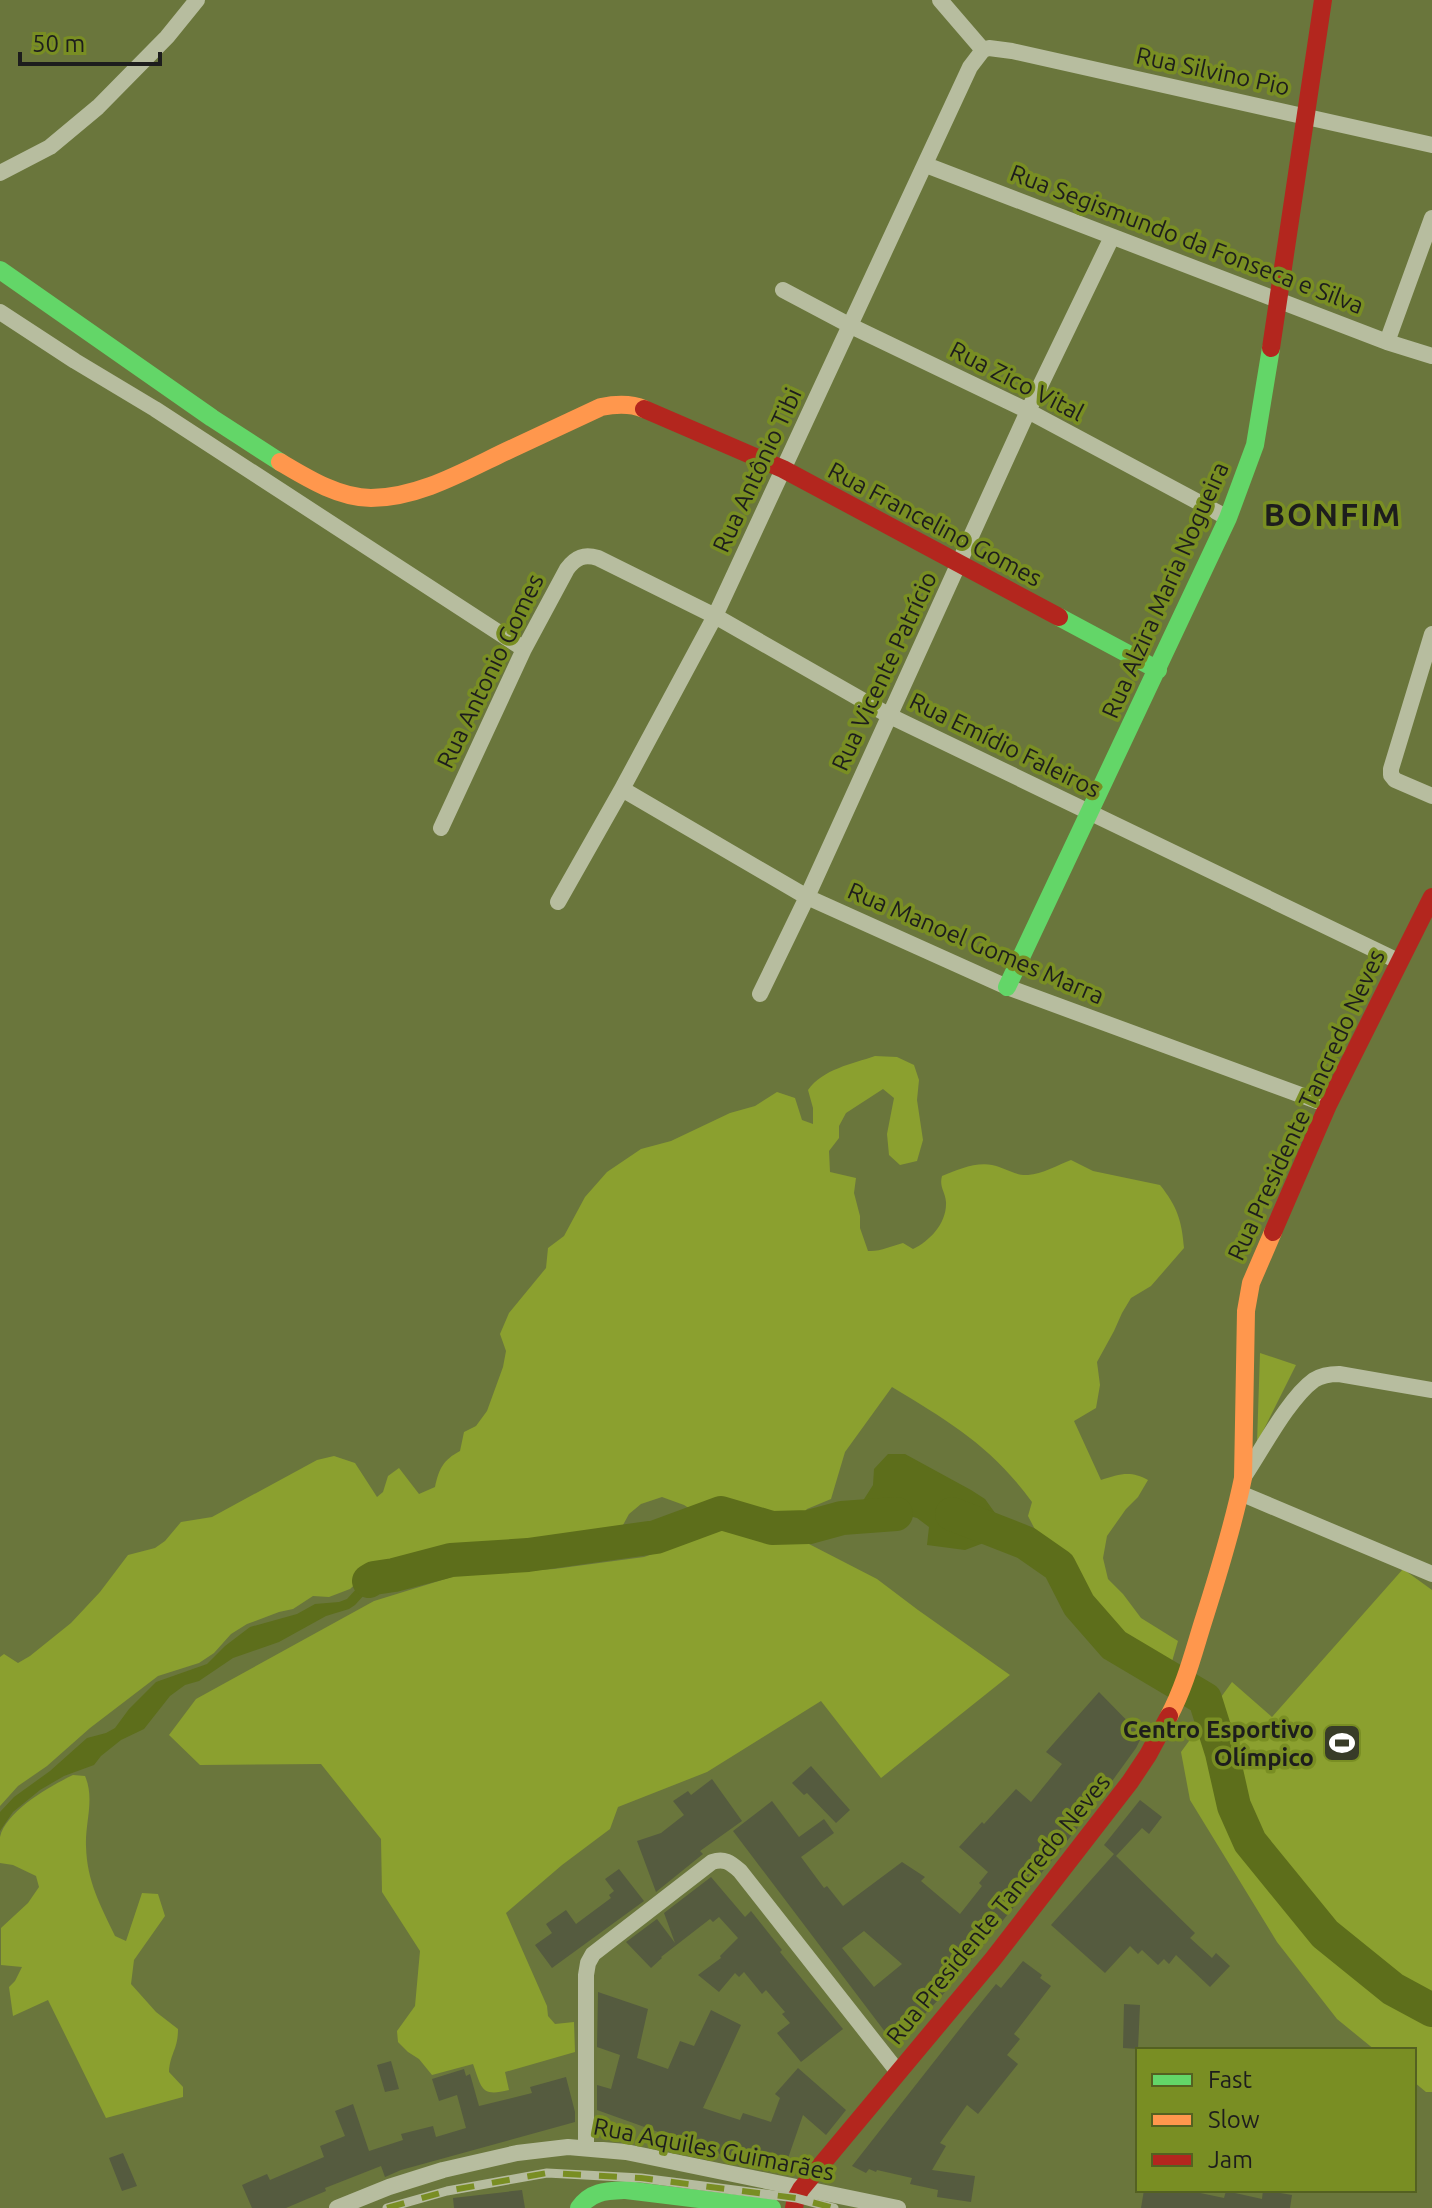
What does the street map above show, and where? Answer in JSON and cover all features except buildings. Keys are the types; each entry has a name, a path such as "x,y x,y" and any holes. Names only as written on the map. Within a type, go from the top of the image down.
{"street":[{"path":"0,173 50,147 98,107 167,37 197,0"},
{"path":"940,0 983,50"},
{"name":"Rua Alzira Maria Nogueira","path":"1007,987 1228,518 1255,445 1323,0"},
{"name":"Rua Silvino Pio","path":"983,50 1012,51 1432,145"},
{"name":"Rua Antônio Tibi","path":"558,902 715,616 970,67 983,50"},
{"name":"Rua Segismundo da Fonseca e Silva","path":"926,165 1387,342 1432,356"},
{"path":"1387,342 1432,218"},
{"name":"Rua Vicente Patrício","path":"760,994 1028,411 1112,237"},
{"name":"Rua Francelino Gomes","path":"0,270 246,440 313,481 341,492 367,498 391,496 423,487 458,474 601,407 618,404 637,406 783,469 1158,670"},
{"name":"Rua Zico Vital","path":"783,290 1028,411 1228,518"},
{"path":"0,312 524,649"},
{"name":"Rua Antonio Gomes","path":"441,828 524,649 572,562 583,556 598,558"},
{"name":"Rua Emídio Faleiros","path":"598,558 715,616 890,716 1398,961"},
{"path":"1432,634 1391,769 1395,780 1432,796"},
{"name":"Rua Manoel Gomes Marra","path":"622,789 807,897 1007,987 1328,1105"},
{"name":"Rua Presidente Tancredo Neves","path":"794,2208 801,2189 1050,1887 1130,1782 1181,1693 1242,1486 1248,1296 1328,1105 1432,897"},
{"path":"1432,1390 1339,1374 1324,1375 1299,1395 1242,1486 1432,1574"},
{"path":"586,2147 588,1963 593,1954 610,1940 712,1862 721,1859 740,1871 898,2072"},
{"name":"Rua Aquiles Guimarães","path":"337,2208 389,2187 467,2165 550,2148 586,2147 626,2152 898,2208"},
{"path":"579,2208 586,2198 602,2191 626,2190 772,2208"}],"shaded area":[{"path":"875,1056 897,1057 914,1065 919,1080 917,1100 923,1140 917,1161 900,1165 889,1155 887,1134 894,1098 883,1089 846,1113 839,1126 839,1138 829,1151 830,1172 856,1178 854,1193 868,1251 903,1243 913,1249 925,1241 936,1230 946,1210 942,1176 979,1165 992,1165 1028,1175 1071,1160 1093,1171 1160,1185 1175,1207 1184,1248 1151,1286 1131,1298 1097,1362 1100,1385 1096,1408 1074,1421 1101,1480 1125,1474 1148,1480 1107,1536 1103,1558 1108,1579 1141,1618 1178,1641 1171,1665 1166,1666 1145,1653 1109,1625 1098,1608 1084,1595 1069,1568 1041,1541 1028,1516 1032,1502 1001,1466 969,1437 892,1387 845,1452 831,1499 807,1509 800,1516 774,1515 740,1503 720,1500 710,1508 695,1512 662,1497 641,1504 629,1514 623,1525 604,1534 525,1545 447,1548 429,1554 416,1563 369,1574 350,1589 329,1597 313,1596 293,1609 247,1624 199,1663 158,1676 18,1786 0,1806 0,1657 4,1654 18,1663 30,1656 71,1623 128,1555 155,1548 181,1522 212,1517 317,1460 334,1456 355,1463 377,1497 383,1492 388,1476 399,1468 419,1494 435,1487 443,1466 460,1451 464,1432 476,1426 487,1411 503,1367 506,1351 500,1334 509,1313 546,1268 548,1248 564,1236 585,1197 607,1172 641,1149 671,1141 730,1113 755,1106 777,1092 795,1098 802,1120 813,1124 808,1090 814,1083 838,1068"},
{"path":"1260,1353 1296,1365 1257,1443"},
{"path":"888,1454 905,1454 985,1499 998,1517 998,1526 992,1535 981,1544 965,1550 927,1545 929,1527 917,1518 901,1514 877,1520 852,1518 873,1485 874,1469"},
{"path":"726,1528 809,1544 877,1579 1010,1675 881,1778 821,1701 707,1772 618,1807 610,1829 506,1913 547,2006 548,2016 555,2024 574,2022 575,2052 505,2072 509,2090 500,2092 484,2089 473,2064 432,2075 419,2059 398,2042 397,2031 415,2006 420,1951 382,1892 381,1839 321,1764 200,1765 169,1735 196,1699 374,1601 455,1576 554,1569 644,1557"},
{"path":"1403,1569 1432,1590 1432,2092 1426,2092 1416,2084 1416,2048 1373,2048 1337,2019 1277,1942 1190,1800 1181,1752 1232,1682 1272,1717"},
{"path":"417,1570 375,1583 349,1609 326,1616 279,1642 233,1658 199,1681 185,1685 170,1696 144,1729 121,1740 94,1765 64,1776 40,1790 13,1812 0,1831 0,1812 14,1797 50,1771 87,1738 115,1728 156,1682 207,1664 250,1627 297,1614 315,1604 347,1599 369,1575"},
{"path":"73,1775 85,1776 88,1785 86,1846 89,1871 115,1936 126,1941 142,1893 158,1894 165,1916 134,1960 131,1984 156,2012 178,2029 169,2072 183,2087 183,2097 106,2118 48,2000 13,2016 9,1987 22,1967 1,1965 1,1928 28,1903 39,1887 36,1876 13,1865 0,1863 0,1837 4,1827 20,1809"}],"waterway":[{"path":"369,1581 451,1560 528,1555 656,1537 721,1513 772,1528 809,1527 842,1518 896,1514"},
{"path":"952,1514 1026,1543 1059,1566 1079,1605 1114,1645 1205,1699 1234,1806 1250,1842 1325,1934 1393,1989 1432,2010"}],"railway":[{"path":"387,2208 447,2191 547,2173 641,2178 796,2198 834,2208"}],"traffic: fast":[{"path":"0,270 280,462"},
{"path":"1007,987 1228,518 1255,445 1271,348"},
{"path":"1059,617 1158,670"},
{"path":"579,2208 594,2195 626,2190 772,2208"}],"traffic: slow":[{"path":"280,462 347,495 389,497 443,481 601,407 623,405 644,409"},
{"path":"1169,1716 1192,1658 1225,1551 1243,1478 1246,1311 1251,1283 1273,1232"}],"traffic: jam":[{"path":"1271,348 1323,0"},
{"path":"644,409 783,469 1059,617"},
{"path":"1273,1232 1328,1105 1432,897"},
{"path":"794,2208 801,2189 993,1959 1130,1782 1169,1716"}],"place":[{"name":"Centro Esportivo Olímpico","path":"1342,1743"}],"district":[{"name":"BONFIM","path":"1333,514"}]}
